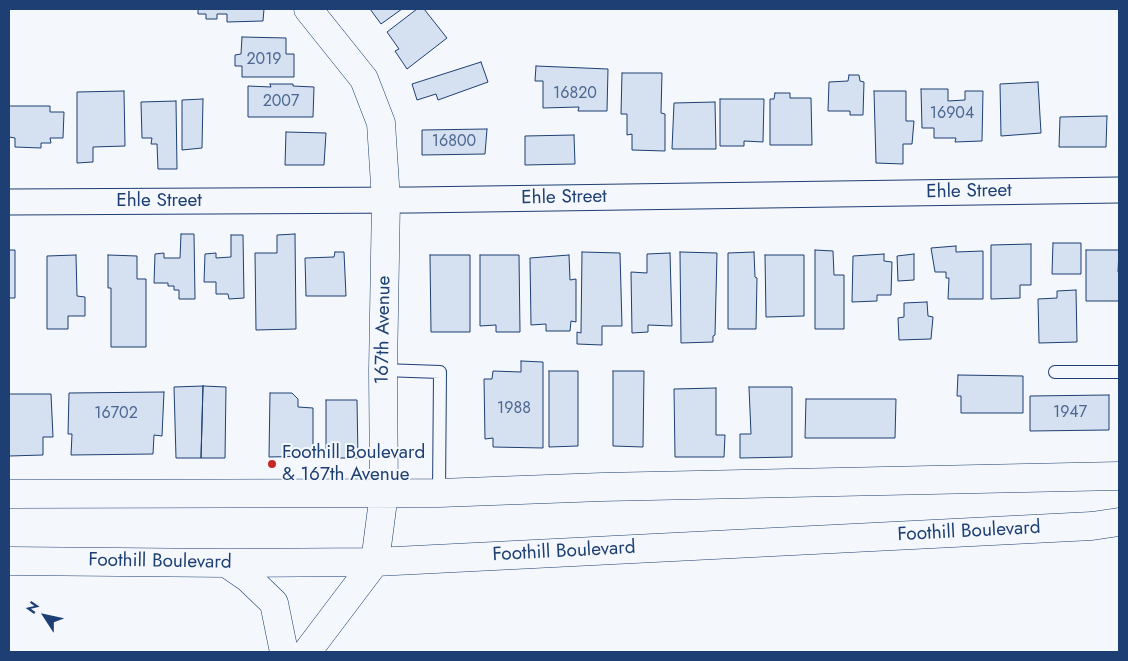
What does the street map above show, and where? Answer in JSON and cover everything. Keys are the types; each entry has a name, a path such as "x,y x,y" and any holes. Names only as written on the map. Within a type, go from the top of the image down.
{"main road":[{"name":"167th Avenue","path":"307,652 374,562 384,493 383,370 386,200 382,123 364,79 308,9"},
{"path":"9,494 439,493 602,487 1119,476"},
{"name":"Foothill Boulevard","path":"9,561 374,562 1092,526 1119,522"},
{"path":"226,563 248,578 274,603 284,652"}],"street":[{"name":"Ehle Street","path":"9,202 386,200 1119,190"}],"lane":[{"path":"383,370 440,372 439,493"},
{"path":"1055,372 1119,372"}],"building":[{"path":"198,9 264,9 263,21 227,22 227,14 217,14 217,19 206,19 206,14 198,14"},
{"path":"370,9 402,9 381,24"},
{"path":"417,9 424,9 447,38 407,69 395,51 399,49 387,32"},
{"path":"242,37 286,38 286,54 294,54 294,77 242,77 242,66 235,66 235,55 241,54"},
{"path":"481,62 488,82 438,100 436,94 417,100 412,84"},
{"path":"536,66 608,69 607,111 578,111 579,107 543,108 543,81 535,81"},
{"path":"622,73 662,73 661,113 665,114 665,151 632,150 632,134 627,135 627,114 621,114"},
{"path":"849,75 859,75 860,81 864,82 863,115 850,115 850,111 828,111 829,82 848,81"},
{"path":"1038,82 1041,133 1001,136 1000,84"},
{"path":"270,84 293,84 293,86 314,87 313,117 248,117 248,86 271,87"},
{"path":"921,89 948,89 948,101 965,100 965,91 983,91 982,141 955,142 956,138 934,138 934,128 922,128"},
{"path":"124,91 125,146 93,147 93,162 77,163 77,92"},
{"path":"874,91 906,91 906,121 914,121 912,144 903,144 903,164 876,163"},
{"path":"775,93 790,93 790,98 811,98 812,145 770,145 770,99 774,99"},
{"path":"203,99 202,148 182,150 182,100"},
{"path":"720,99 764,99 763,142 744,141 744,146 720,146"},
{"path":"176,101 177,169 158,169 157,144 151,144 152,138 142,138 141,102"},
{"path":"715,102 716,149 672,149 674,103"},
{"path":"9,106 50,106 50,112 64,112 63,138 50,138 51,143 41,143 41,148 15,147 15,138 9,137"},
{"path":"1107,116 1106,147 1059,147 1060,117"},
{"path":"487,129 485,154 422,155 422,130"},
{"path":"286,132 326,133 324,165 285,165"},
{"path":"574,135 575,164 525,165 525,136"},
{"path":"181,234 194,234 195,299 179,299 179,290 174,290 174,286 168,286 168,283 154,283 155,254 164,253 164,258 180,258"},
{"path":"295,234 296,329 256,330 255,253 277,253 277,235"},
{"path":"231,235 243,235 244,298 229,299 228,294 216,294 216,282 204,282 205,254 216,253 216,258 231,257"},
{"path":"1053,243 1081,243 1081,274 1052,274"},
{"path":"1031,244 1031,285 1020,285 1020,298 991,299 991,245"},
{"path":"956,246 956,252 983,251 983,299 948,299 949,278 946,278 946,272 935,272 931,248"},
{"path":"9,250 15,250 15,298 9,298"},
{"path":"815,250 833,251 834,275 844,275 844,329 815,329"},
{"path":"1086,250 1119,250 1119,301 1086,301"},
{"path":"335,252 344,252 346,296 306,296 305,258 334,257"},
{"path":"582,252 620,253 622,326 602,326 602,345 577,344 577,332 581,333"},
{"path":"680,252 717,253 715,335 713,336 713,342 681,343"},
{"path":"754,252 755,277 757,278 756,329 728,329 728,253"},
{"path":"670,253 672,326 648,325 648,332 632,333 631,272 647,273 647,254"},
{"path":"884,254 884,261 892,262 891,295 877,295 877,301 852,302 853,256"},
{"path":"914,254 914,280 898,281 897,256"},
{"path":"76,255 77,296 85,297 85,316 68,316 68,329 47,329 47,256"},
{"path":"108,255 137,256 137,279 146,279 146,347 111,347 111,288 108,288"},
{"path":"430,255 470,255 470,332 431,332"},
{"path":"480,255 519,255 520,332 496,332 496,325 480,326"},
{"path":"569,255 570,280 576,279 576,322 571,321 570,331 546,331 546,324 531,325 530,258"},
{"path":"765,255 804,255 804,316 766,317"},
{"path":"1076,290 1077,342 1039,343 1038,299 1057,298 1057,291"},
{"path":"927,302 928,316 933,317 931,339 899,340 898,318 904,317 904,303"},
{"path":"521,361 543,362 543,448 493,447 493,438 485,439 484,379 492,379 493,371 521,372"},
{"path":"549,371 578,371 578,446 549,447"},
{"path":"613,371 644,371 643,447 613,446"},
{"path":"958,375 1023,376 1023,413 961,413 961,396 957,396"},
{"path":"203,386 201,458 176,458 174,387"},
{"path":"203,386 226,387 225,458 201,458"},
{"path":"749,387 792,387 792,457 740,458 740,434 751,434"},
{"path":"716,388 716,435 725,435 724,457 675,457 674,389"},
{"path":"164,392 162,436 154,435 153,454 71,455 72,434 68,434 69,393"},
{"path":"270,393 292,393 298,399 298,407 313,408 313,456 269,457"},
{"path":"9,394 51,394 53,437 43,437 43,455 9,456"},
{"path":"1109,395 1109,430 1030,431 1030,396"},
{"path":"806,399 896,399 895,438 805,438"},
{"path":"326,400 357,400 358,458 326,458"}],"place":[{"name":"Foothill Boulevard & 167th Avenue","path":"272,464"}]}
